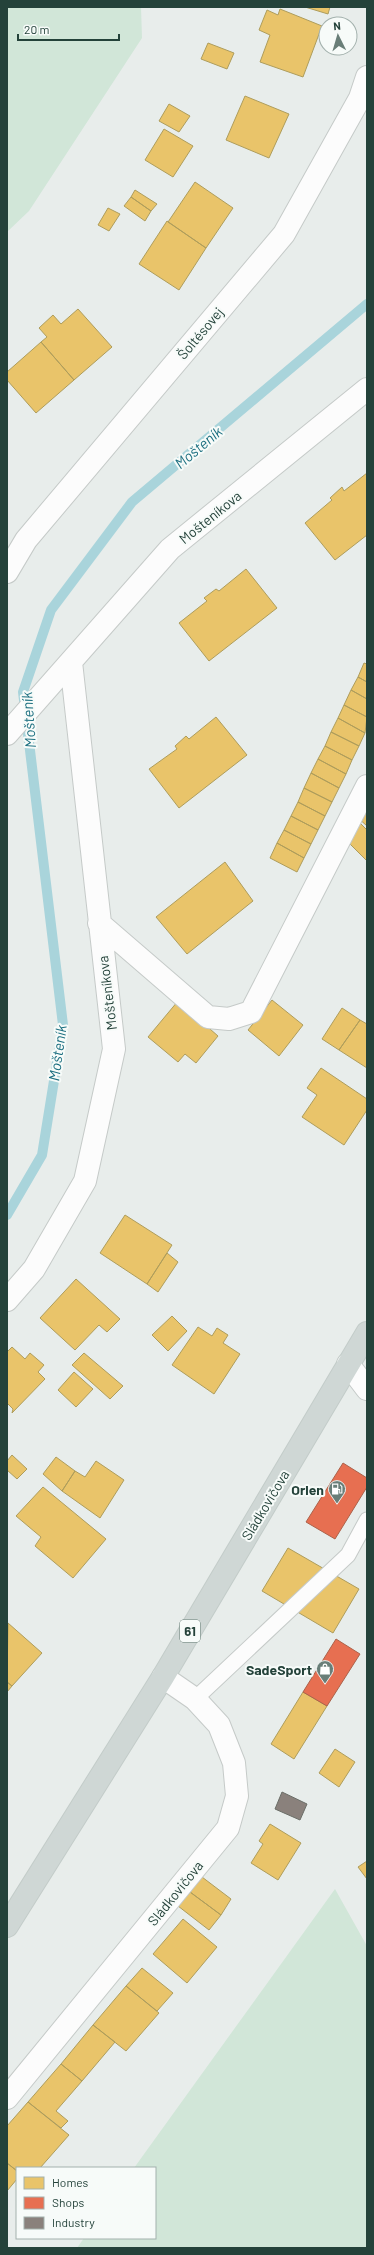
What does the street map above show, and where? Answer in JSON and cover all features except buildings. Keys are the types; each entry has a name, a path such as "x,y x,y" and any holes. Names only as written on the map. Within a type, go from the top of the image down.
{"main road":[{"name":"Sládkovičova","path":"7,1926 163,1677 367,1333"}],"street":[{"name":"Šoltésovej","path":"7,572 26,540 284,234 360,98 367,77"},
{"name":"Mošteníkova","path":"9,731 170,549 367,389"},
{"name":"Mošteníkova","path":"7,1300 34,1269 85,1181 114,1049 71,662"},
{"path":"99,922 208,1017 229,1019 251,1012 367,786"},
{"path":"348,1364 367,1389"},
{"name":"Sládkovičova","path":"7,2098 228,1828 237,1796 234,1763 218,1724 195,1699 163,1677"}],"lane":[{"path":"195,1699 348,1555 367,1520"}],"green space":[{"path":"7,7 141,7 142,38 29,211 7,232"},
{"path":"335,1889 367,1946 367,2248 77,2248 83,2239 156,2239 156,2167 135,2167"}],"waterway":[{"name":"Mošteník","path":"7,1215 42,1155 63,1025 23,692 51,610 132,502 367,304"}],"place":[{"name":"Orlen","path":"337,1504"},
{"name":"SadeSport","path":"325,1684"}]}
